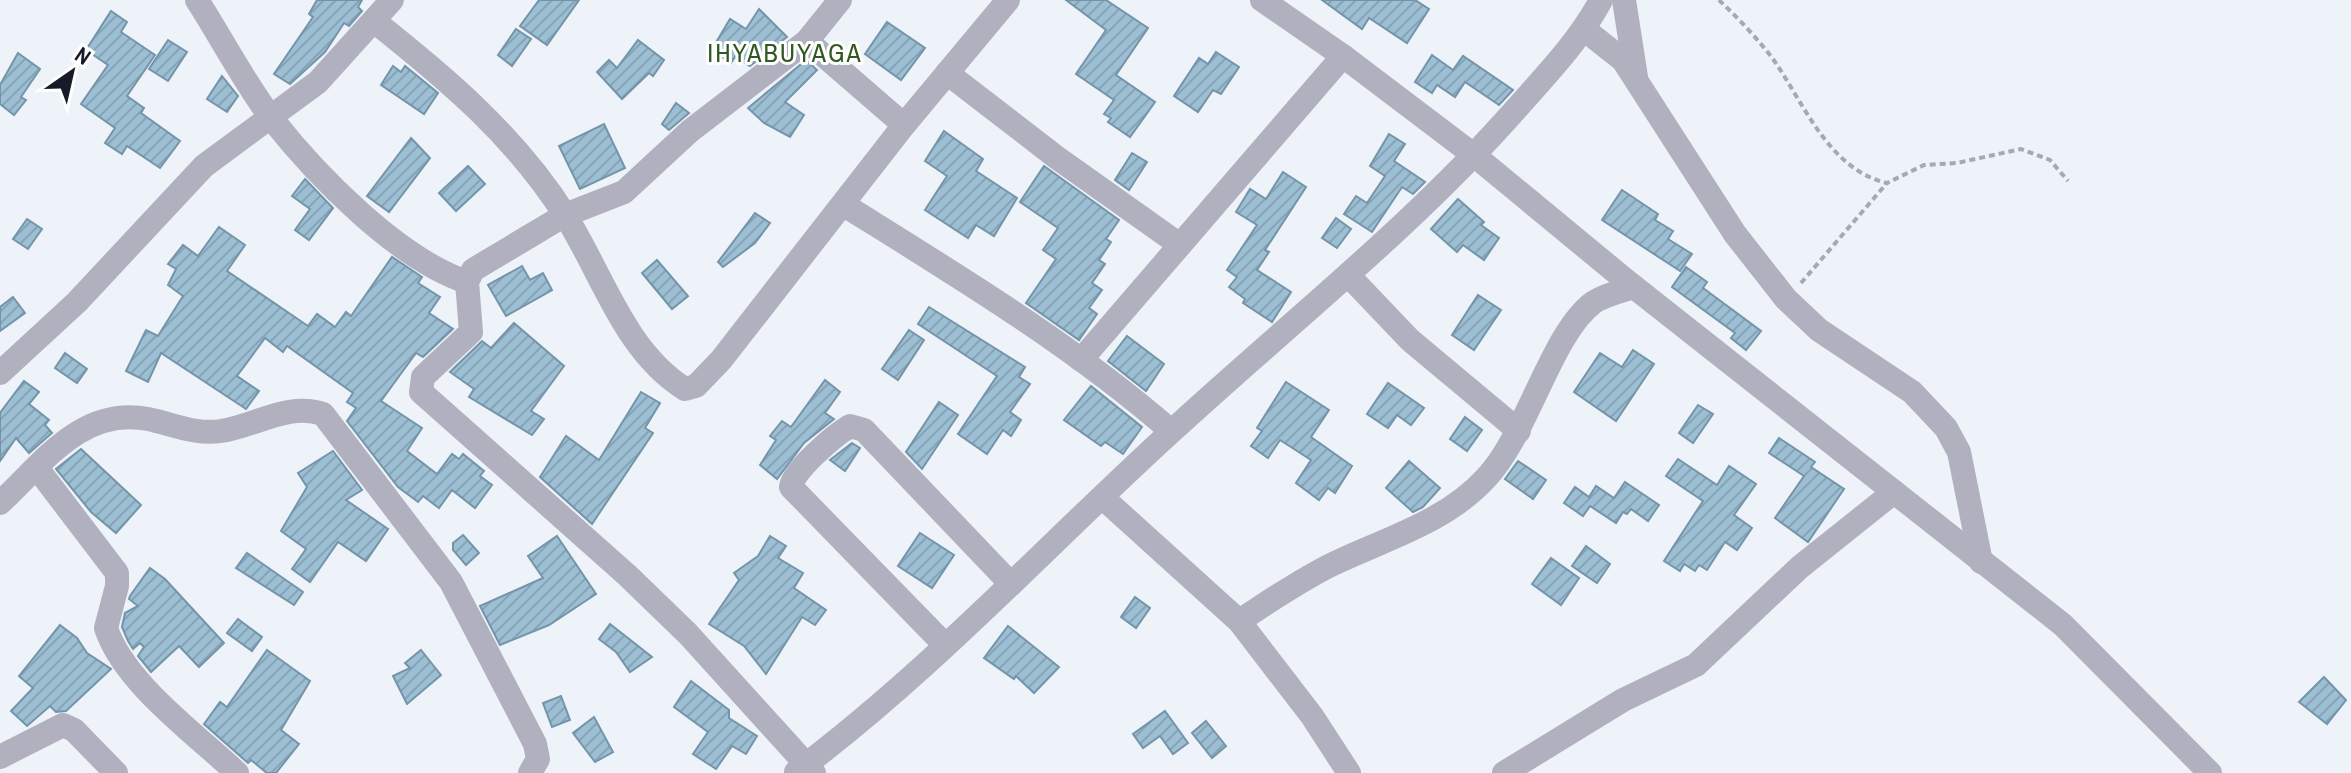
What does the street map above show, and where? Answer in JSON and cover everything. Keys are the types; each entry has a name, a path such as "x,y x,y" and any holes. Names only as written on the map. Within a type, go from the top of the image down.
{"street":[{"path":"197,0 272,118 377,227 436,272 467,282"},
{"path":"0,373 77,302 204,166 318,82 392,0"},
{"path":"840,0 807,41 690,131 624,192 565,215 479,265 467,282 471,332 423,377 421,392 627,575 805,770 887,699 1171,431 1348,275 1475,156 1585,30 1601,0"},
{"path":"374,21 478,107 517,150 565,215 623,321 647,356 669,379 685,389 696,386 721,360 904,125 1008,0"},
{"path":"1262,0 1343,56 1475,156 1634,287 2063,625 2210,773"},
{"path":"1624,0 1636,77"},
{"path":"1585,30 1623,60 1636,77 1735,234 1786,299 1819,330 1912,392 1946,428 1959,452 1981,562"},
{"path":"807,41 904,125"},
{"path":"1081,360 1343,56"},
{"path":"947,73 1056,157 1180,245"},
{"path":"844,205 1081,360 1171,431"},
{"path":"1348,275 1410,340 1519,431"},
{"path":"1239,621 1333,565 1429,520 1468,496 1489,476 1519,431 1561,346 1585,310 1597,300 1634,287"},
{"path":"0,503 72,435 106,421 130,416 203,431 221,431 299,410 323,414 451,582 535,744 538,759 530,773"},
{"path":"945,645 791,487 795,475 840,431 850,426 864,430 1011,584"},
{"path":"37,468 117,573 117,586 106,628 128,667 166,708 237,773"},
{"path":"1504,773 1623,700 1696,665 1800,567 1894,492"},
{"path":"1103,498 1239,621 1312,716 1349,773"},
{"path":"0,757 63,725 74,730 116,773"}],"path":[{"path":"1719,0 1773,60 1809,121 1837,152 1858,171 1887,183"},
{"path":"1786,299 1887,183 1924,165 1957,163 2021,149 2050,160 2068,181"}],"building":[{"path":"317,0 362,0 358,7 362,11 349,26 344,23 325,52 290,84 274,74 313,17 309,14"},
{"path":"539,0 579,0 547,45 520,26"},
{"path":"1066,0 1106,0 1148,28 1116,75 1155,102 1130,137 1108,122 1111,118 1104,114 1114,100 1076,74 1106,30"},
{"path":"1322,0 1415,0 1429,9 1407,43 1369,18 1362,29"},
{"path":"759,9 787,37 750,66 735,57 731,63 711,51 730,19 746,29"},
{"path":"111,11 127,22 121,32 155,55 127,96 144,108 141,113 180,141 160,168 127,146 122,154 105,143 115,128 81,104 108,65 86,50"},
{"path":"887,22 925,48 901,80 865,54"},
{"path":"516,29 531,39 512,66 498,55"},
{"path":"168,40 187,52 168,81 149,69"},
{"path":"638,40 664,60 653,76 649,73 622,99 597,72 609,60 617,68"},
{"path":"1216,52 1239,67 1221,94 1213,90 1198,112 1174,96 1199,58 1208,64"},
{"path":"18,53 40,69 21,97 26,100 14,115 0,104 0,85"},
{"path":"1432,55 1453,70 1463,56 1513,90 1499,105 1465,82 1455,97 1437,85 1432,93 1415,82"},
{"path":"806,60 817,70 785,102 804,115 790,137 764,123 748,108"},
{"path":"393,66 401,72 405,66 438,93 424,114 381,85"},
{"path":"222,76 238,96 227,112 207,99"},
{"path":"676,103 689,113 669,130 662,124"},
{"path":"604,124 625,168 580,189 559,146"},
{"path":"944,131 983,159 976,171 1017,198 994,236 976,225 968,238 925,210 947,176 925,161"},
{"path":"1389,134 1405,144 1394,161 1425,182 1413,194 1402,187 1372,232 1344,214 1356,196 1367,203 1385,176 1370,166"},
{"path":"411,138 430,158 389,212 367,196"},
{"path":"1132,153 1147,162 1129,190 1115,180"},
{"path":"468,166 485,184 456,211 439,193"},
{"path":"1044,166 1119,220 1106,239 1111,242 1099,260 1105,264 1092,283 1102,290 1089,308 1097,314 1079,340 1026,303 1056,259 1043,250 1058,228 1020,202"},
{"path":"1283,172 1306,187 1265,250 1269,252 1257,270 1291,292 1272,322 1243,303 1245,299 1229,287 1237,277 1227,270 1257,225 1236,212 1250,189 1266,199"},
{"path":"305,179 333,208 309,240 295,230 310,209 292,196"},
{"path":"1622,190 1658,214 1655,220 1673,231 1668,239 1692,254 1680,271 1602,220"},
{"path":"1458,199 1484,222 1481,225 1499,238 1484,260 1463,245 1457,252 1431,229"},
{"path":"755,213 770,223 755,243 723,267 718,262"},
{"path":"1336,218 1351,229 1337,248 1322,238"},
{"path":"27,219 42,229 28,249 13,239"},
{"path":"219,227 245,245 227,271 308,326 317,314 335,327 346,312 351,316 392,257 422,277 418,283 440,297 429,313 453,329 423,357 416,353 381,401 422,428 407,451 437,474 452,454 459,459 463,454 484,471 480,476 492,485 475,508 452,490 439,508 423,496 418,502 398,487 347,421 356,408 347,402 353,393 287,346 283,352 265,338 237,376 259,391 246,409 161,353 148,382 126,371 146,330 158,336 183,296 168,285 176,269 168,264 183,245 198,256"},
{"path":"657,260 688,296 672,309 642,273"},
{"path":"522,266 530,280 543,273 552,290 506,316 488,285"},
{"path":"1686,267 1707,282 1703,288 1761,331 1746,350 1731,338 1735,333 1672,287"},
{"path":"1478,295 1501,310 1474,350 1452,335"},
{"path":"13,297 25,313 0,331 0,307"},
{"path":"929,307 1025,367 1019,377 1030,384 1010,412 1021,420 1011,436 1003,430 987,454 958,434 997,376 918,324"},
{"path":"514,323 564,366 531,411 544,419 532,435 469,397 474,389 450,372 482,341 491,348"},
{"path":"909,330 924,340 898,380 882,369"},
{"path":"1127,336 1164,364 1146,391 1108,361"},
{"path":"1633,350 1654,364 1616,421 1574,392 1600,353 1622,367"},
{"path":"65,353 87,369 77,383 55,368"},
{"path":"825,380 840,392 825,413 834,419 804,443 777,479 760,465 776,440 770,436 782,421 791,427"},
{"path":"24,381 39,392 29,404 49,420 45,425 52,433 29,453 16,438 0,461 0,413"},
{"path":"1286,382 1329,410 1311,437 1352,466 1335,493 1328,488 1319,500 1296,483 1311,460 1280,440 1268,458 1251,446 1262,431 1257,428"},
{"path":"1388,383 1424,408 1411,425 1397,415 1388,428 1367,414"},
{"path":"1091,386 1142,427 1123,454 1105,442 1101,446 1064,420"},
{"path":"641,392 660,403 645,428 653,433 592,524 540,477 566,436 599,460"},
{"path":"939,402 958,415 922,469 906,452"},
{"path":"1698,405 1713,414 1693,443 1679,433"},
{"path":"1465,417 1482,430 1467,451 1450,439"},
{"path":"1779,438 1815,462 1811,467 1844,489 1808,542 1775,518 1804,476 1769,453"},
{"path":"852,443 860,448 845,471 830,460"},
{"path":"81,449 141,505 116,533 91,512 56,469"},
{"path":"333,451 362,490 346,500 388,529 366,561 338,542 310,582 292,569 306,549 281,531 307,487 298,473"},
{"path":"1678,459 1717,485 1729,466 1756,484 1734,515 1752,528 1737,550 1725,542 1707,570 1699,565 1695,571 1684,564 1680,571 1664,561 1703,501 1666,476"},
{"path":"1409,461 1440,488 1423,507 1413,512 1386,488"},
{"path":"1518,461 1546,480 1533,499 1505,479"},
{"path":"1625,482 1659,505 1648,521 1631,509 1627,514 1623,512 1616,523 1590,506 1583,516 1564,503 1575,487 1589,497 1596,486 1614,498"},
{"path":"920,533 954,555 932,588 898,566"},
{"path":"463,535 479,553 466,565 453,550 453,543"},
{"path":"557,536 596,594 549,625 500,645 480,606 543,578 528,556"},
{"path":"770,536 786,546 778,558 803,573 794,588 826,610 815,625 802,617 766,674 744,646 709,624 739,580 734,573 758,556"},
{"path":"1586,546 1610,564 1597,583 1572,566"},
{"path":"247,553 303,592 294,605 236,568"},
{"path":"1551,558 1579,578 1561,605 1532,584"},
{"path":"150,568 165,579 224,643 199,667 179,646 151,672 138,656 144,647 140,643 133,649 128,641 122,627 125,613 138,606 129,599"},
{"path":"1135,597 1150,608 1136,628 1121,617"},
{"path":"238,619 262,637 252,651 227,633"},
{"path":"610,624 652,657 630,672 616,652 599,639"},
{"path":"60,625 77,638 87,653 111,669 66,711 56,712 50,706 27,726 11,711 33,688 19,676"},
{"path":"1008,626 1059,667 1034,693 1016,676 1014,679 984,658"},
{"path":"267,650 310,681 281,730 299,744 276,773 267,773 251,760 248,763 204,724 220,702 227,707"},
{"path":"421,650 441,675 407,704 393,676 410,668 405,663"},
{"path":"2324,677 2346,700 2327,724 2299,702"},
{"path":"691,681 729,710 729,718 757,736 746,754 732,746 716,769 693,754 708,732 674,707"},
{"path":"561,696 570,720 552,727 543,703"},
{"path":"1165,711 1188,743 1173,754 1160,736 1143,748 1133,734"},
{"path":"594,717 613,752 595,762 573,733"},
{"path":"1206,721 1226,746 1212,758 1192,733"}],"district":[{"name":"IHYABUYAGA","path":"785,52"}]}
